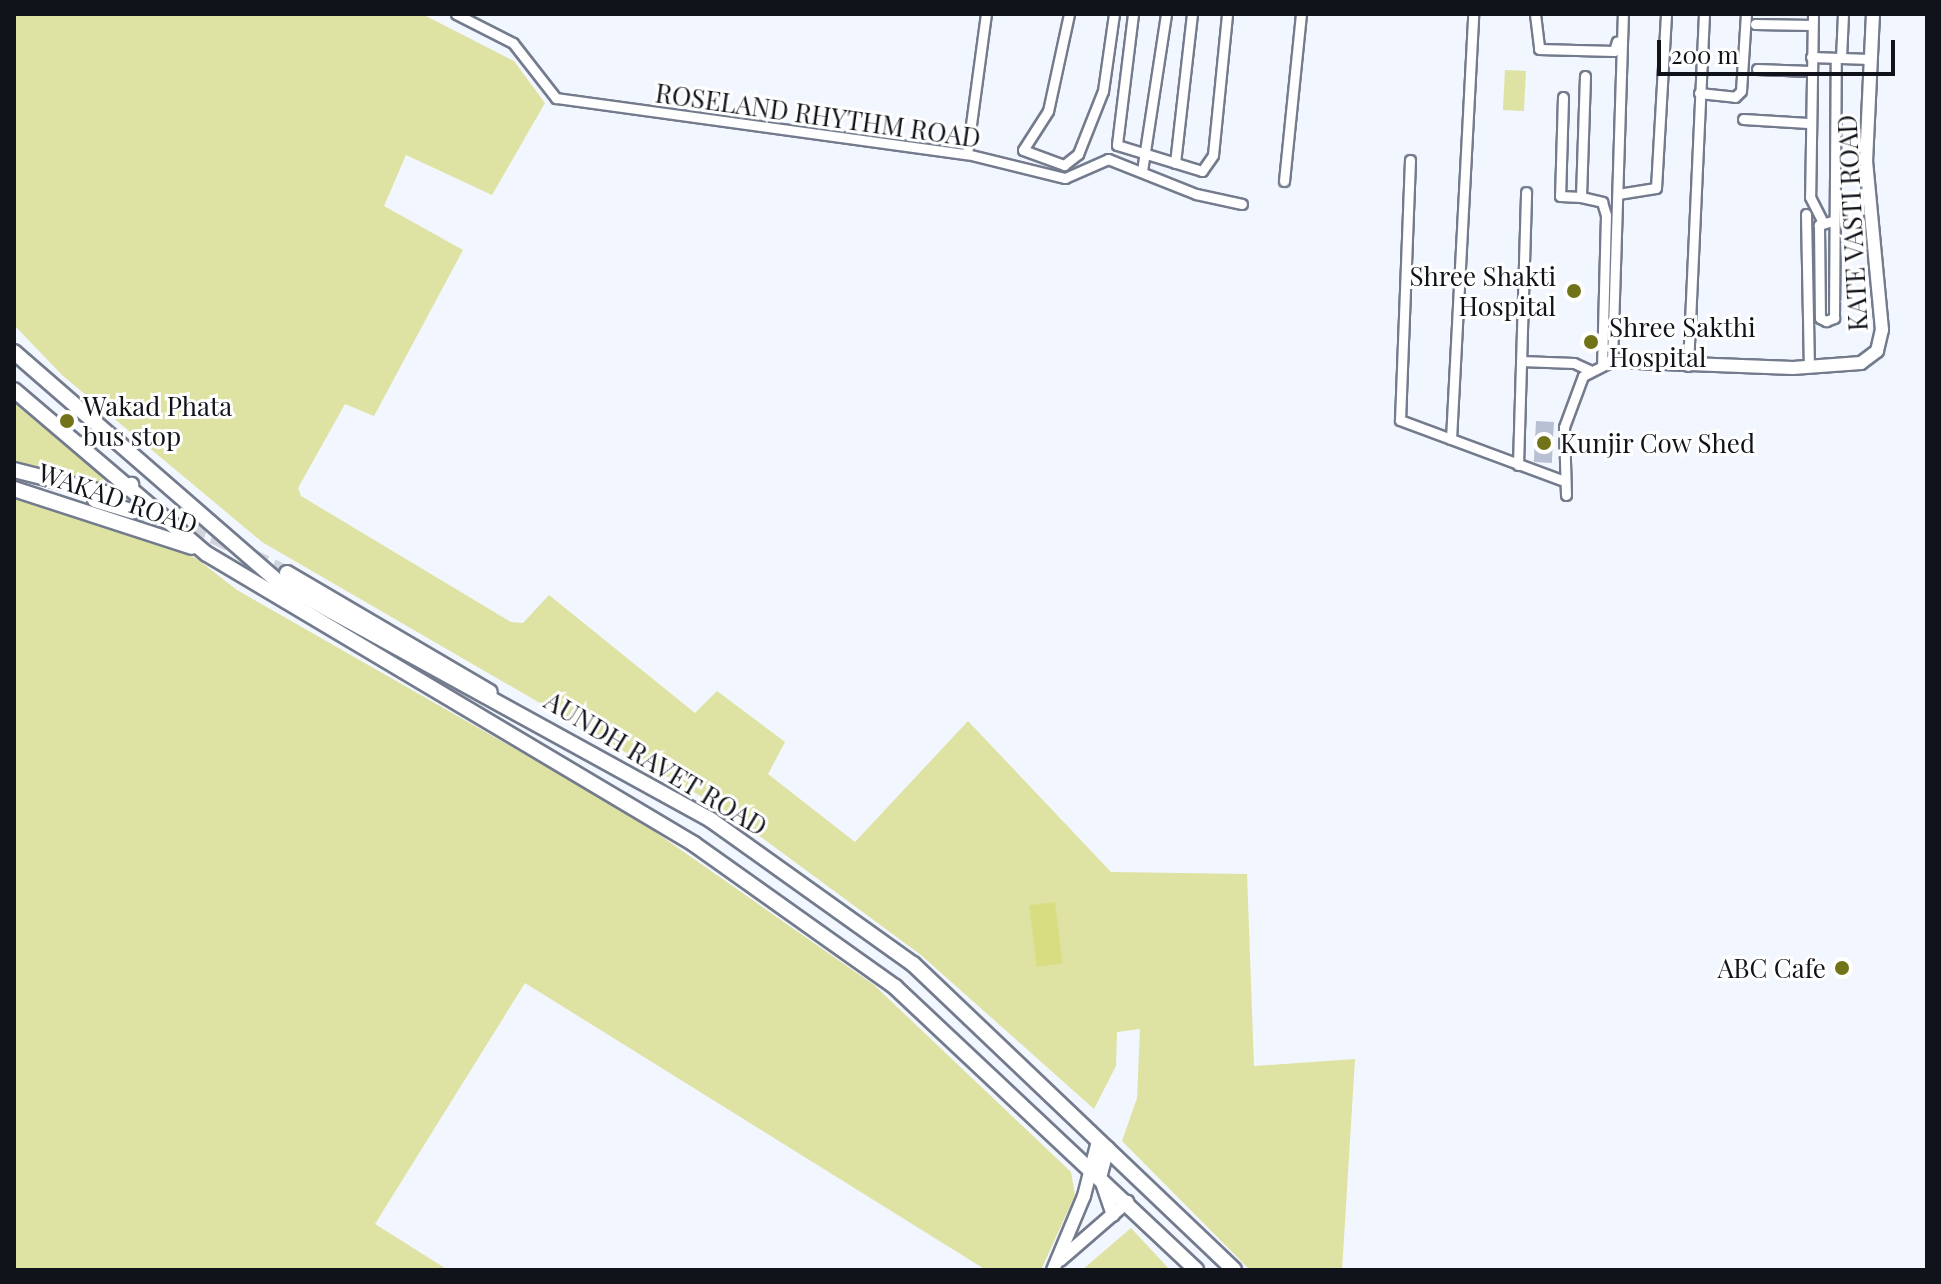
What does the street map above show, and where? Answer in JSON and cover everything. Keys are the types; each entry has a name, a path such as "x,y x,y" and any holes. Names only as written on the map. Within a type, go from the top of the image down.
{"main road":[{"name":"AUNDH RAVET ROAD","path":"14,352 280,583 471,689 496,697 711,820 913,964 1234,1270"},
{"name":"AUNDH RAVET ROAD","path":"14,390 131,485 207,554 758,885 895,987 1196,1270"},
{"path":"14,470 113,495 131,485"},
{"path":"14,477 132,511"},
{"name":"WAKAD ROAD","path":"14,489 207,554"},
{"path":"287,573 475,679 496,697"}],"street":[{"name":"ROSELAND RHYTHM ROAD","path":"456,14 513,43 556,98 967,154 1065,178 1097,160 1142,171 1196,194 1242,204"},
{"path":"967,154 986,14"},
{"path":"1069,14 1048,111 1023,150 1064,165 1078,154 1103,91 1114,14"},
{"path":"1133,14 1116,137 1121,148 1202,171 1211,164 1227,14"},
{"path":"1142,171 1166,14"},
{"path":"1175,163 1192,14"},
{"path":"1284,181 1301,14"},
{"path":"1451,439 1473,14"},
{"path":"1535,14 1539,49 1614,51 1620,14"},
{"path":"1607,363 1618,194 1620,14"},
{"path":"1618,194 1656,188 1666,14"},
{"path":"1688,366 1704,14"},
{"path":"1699,93 1735,97 1741,91 1746,14"},
{"path":"1813,14 1808,123 1810,197 1827,221 1832,321 1820,318 1827,221 1838,58 1843,14"},
{"name":"KATE VASTI ROAD","path":"1607,363 1809,367 1861,363 1881,341 1867,187 1873,14"},
{"path":"1755,24 1812,25"},
{"path":"1811,57 1870,59"},
{"path":"1757,69 1810,71"},
{"path":"1581,197 1585,76"},
{"path":"1563,97 1560,196 1602,202 1606,210 1607,363"},
{"path":"1743,119 1808,123"},
{"path":"1410,160 1398,415 1406,425 1564,481"},
{"path":"1518,465 1526,192"},
{"path":"1806,214 1809,367"},
{"path":"1521,361 1574,363 1589,370 1607,363"},
{"path":"1566,495 1561,440 1589,370"},
{"path":"1055,1266 1095,1172 1103,1144"},
{"path":"1095,1172 1113,1215"},
{"path":"1055,1266 1127,1202"}],"shaded area":[{"path":"14,14 422,14 514,61 545,103 492,195 406,155 384,206 463,250 374,416 345,404 298,488 301,496 511,622 523,623 549,595 695,713 717,691 785,742 768,774 855,842 968,721 1111,872 1247,874 1254,1066 1355,1059 1342,1270 1250,1270 1122,1141 1137,1098 1140,1029 1117,1032 1116,1066 1094,1109 921,955 723,809 262,542 62,375 14,325"},
{"path":"1505,70 1526,71 1524,111 1503,110"},
{"path":"14,403 102,476 104,486 14,465"},
{"path":"14,493 168,543 197,559 237,590 631,815 874,985 1071,1172 1075,1195 1041,1270 986,1270 525,983 375,1224 448,1270 14,1270"},
{"path":"1055,902 1063,964 1037,967 1029,905"},
{"path":"1131,1228 1170,1270 1082,1270"}],"building":[{"name":"Kunjir Cow Shed","path":"1536,421 1554,422 1552,463 1534,462"}],"tunnel":[{"path":"132,511 216,538 287,573"}],"place":[{"name":"Shree Shakti Hospital","path":"1574,291"},
{"name":"Shree Sakthi Hospital","path":"1591,342"},
{"name":"Wakad Phata bus stop","path":"67,421"},
{"name":"Kunjir Cow Shed","path":"1544,443"},
{"name":"ABC Cafe","path":"1842,968"}]}
